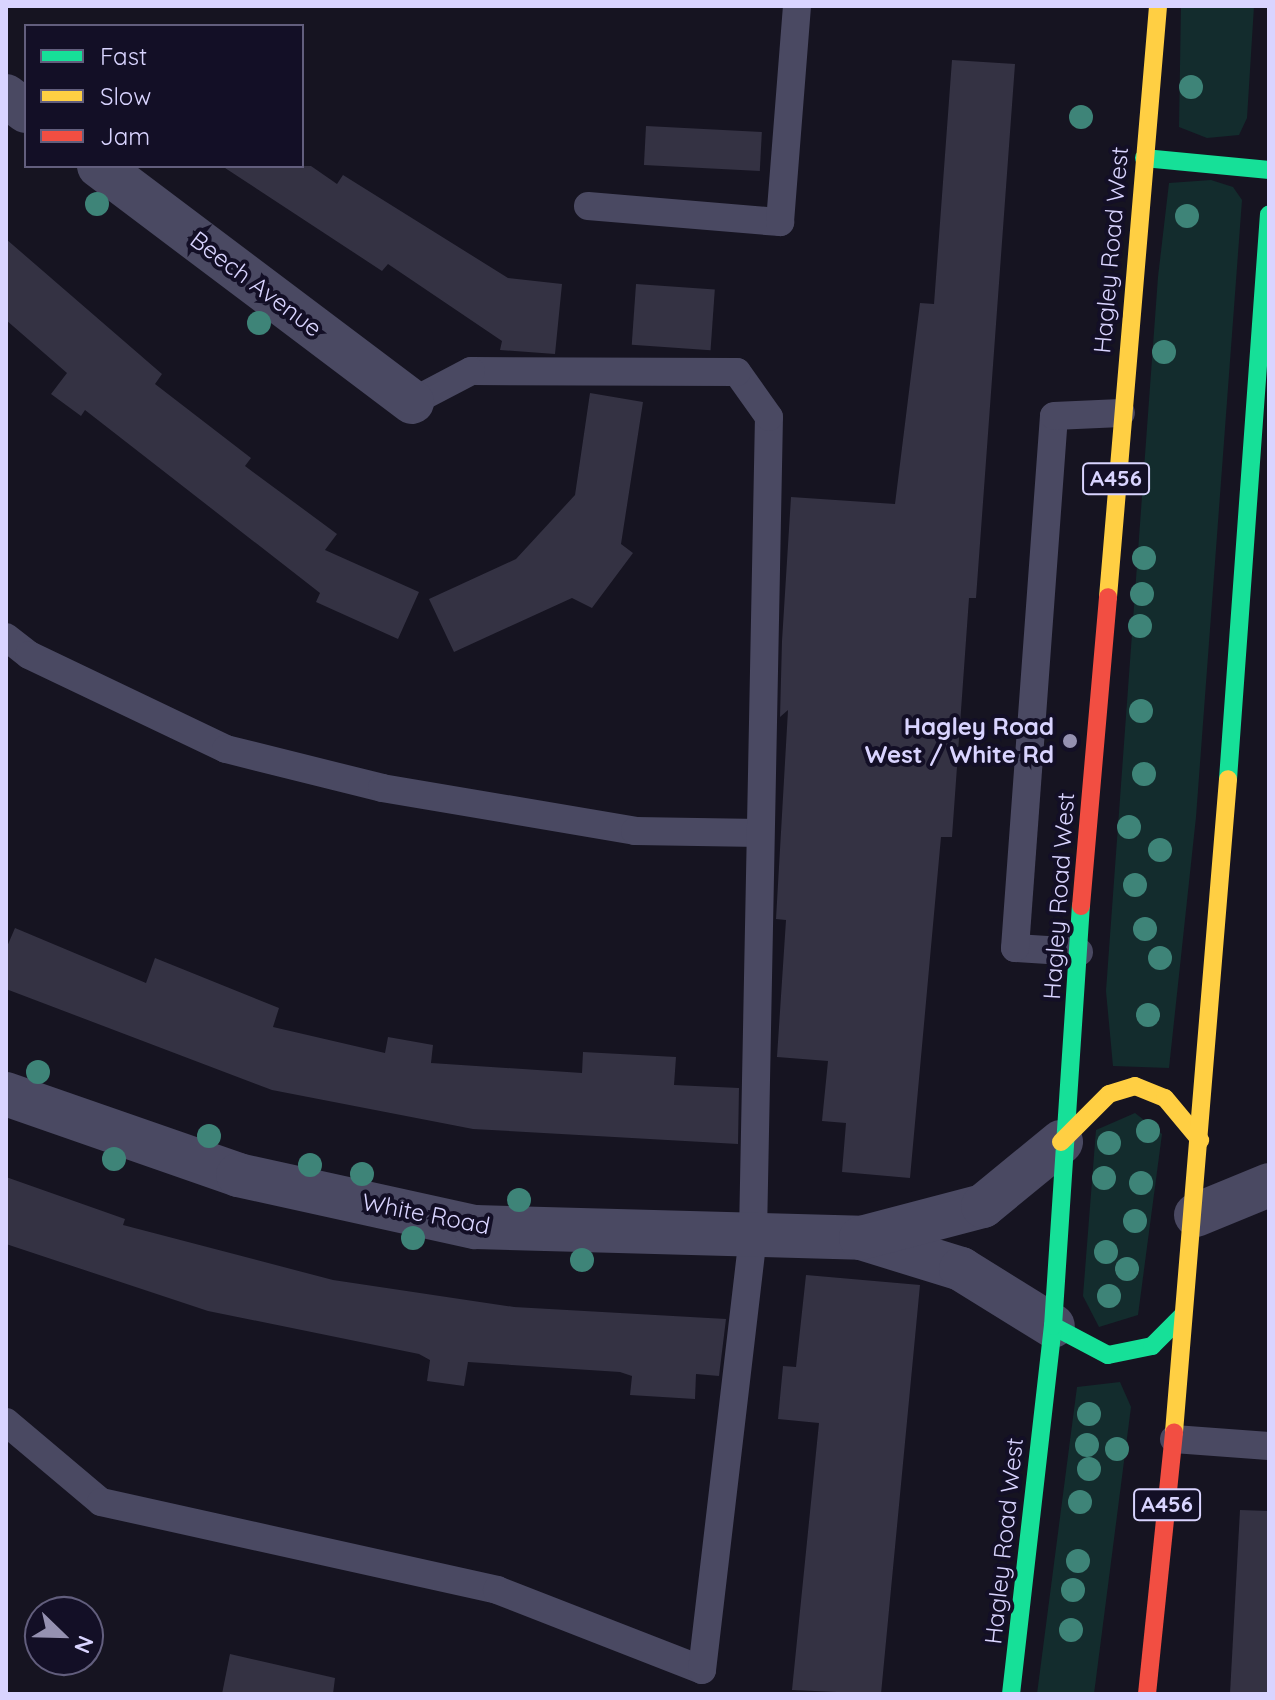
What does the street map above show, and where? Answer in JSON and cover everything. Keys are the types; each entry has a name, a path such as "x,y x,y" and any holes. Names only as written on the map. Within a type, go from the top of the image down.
{"highway":[{"name":"Hagley Road West","path":"1011,1694 1053,1326 1061,1142 1158,6"},
{"path":"1144,158 1269,170"},
{"name":"A456","path":"1147,1694 1174,1439 1183,1315 1196,1215 1269,214"},
{"path":"1061,1142 1109,1094 1135,1086 1165,1098 1200,1140"},
{"path":"1053,1326 1108,1355 1152,1346 1183,1315"}],"street":[{"path":"6,96 24,110"},
{"name":"Beech Avenue","path":"102,168 412,402"},
{"name":"White Road","path":"6,1094 238,1175 475,1227 861,1238 961,1269 1053,1326"},
{"name":"White Road","path":"861,1238 983,1206 1061,1142"},
{"path":"1196,1215 1269,1185"}],"lane":[{"path":"588,206 780,222 797,6"},
{"path":"6,1422 101,1502 497,1590 702,1670 753,1234 769,417 737,372 471,371 412,402"},
{"path":"1079,952 1015,948 1054,416 1121,413"},
{"path":"6,637 29,655 226,749 382,788 635,831 760,833"},
{"path":"1174,1439 1269,1446"}],"green space":[{"path":"1181,6 1254,6 1247,118 1239,135 1207,138 1179,127"},
{"path":"1211,180 1233,187 1242,200 1196,817 1169,1068 1113,1066 1106,991 1158,277 1169,183"},
{"path":"1135,1113 1162,1134 1138,1315 1099,1327 1083,1296 1096,1130"},
{"path":"1120,1382 1131,1407 1094,1694 1037,1694 1077,1387"}],"building":[{"path":"952,60 1015,64 976,598 969,598 952,837 941,837 910,1178 842,1172 846,1123 822,1121 828,1061 777,1057 786,920 776,919 788,710 780,717 782,641 791,497 895,504 920,303 934,304"},
{"path":"646,126 762,132 760,171 644,165"},
{"path":"311,166 337,184 343,175 508,278 562,284 555,354 500,350 502,341 388,264 382,271 225,168"},
{"path":"6,239 162,374 155,384 251,458 245,466 337,534 325,550 419,592 398,639 316,602 320,593 85,410 81,416 51,394 67,373 6,320"},
{"path":"636,284 715,290 711,350 632,345"},
{"path":"590,393 643,402 621,544 633,553 592,608 572,598 454,652 429,599 516,559 575,495"},
{"path":"15,928 146,983 155,958 279,1008 273,1027 385,1053 388,1037 433,1045 431,1063 582,1073 583,1052 676,1057 674,1085 739,1088 738,1144 473,1129 272,1090 6,989 6,949"},
{"path":"6,1177 125,1219 123,1225 333,1280 514,1307 726,1319 719,1376 696,1374 695,1399 630,1395 632,1376 620,1372 468,1362 464,1386 427,1381 430,1360 419,1354 208,1311 6,1244"},
{"path":"806,1275 920,1285 881,1694 792,1690 819,1423 778,1419 783,1366 796,1367"},
{"path":"1240,1510 1269,1511 1269,1694 1230,1694"},
{"path":"230,1654 335,1678 333,1694 222,1694"}],"traffic: fast":[{"path":"1144,158 1269,170"},
{"path":"1228,779 1269,214"},
{"path":"1011,1694 1053,1326 1081,906"},
{"path":"1053,1326 1108,1355 1152,1346 1183,1315"}],"traffic: slow":[{"path":"1108,597 1158,6"},
{"path":"1174,1432 1228,779"},
{"path":"1061,1142 1109,1094 1135,1086 1165,1098 1200,1140"}],"traffic: jam":[{"path":"1081,906 1108,597"},
{"path":"1147,1694 1174,1432"}],"place":[{"name":"Hagley Road West / White Rd","path":"1070,741"}]}
